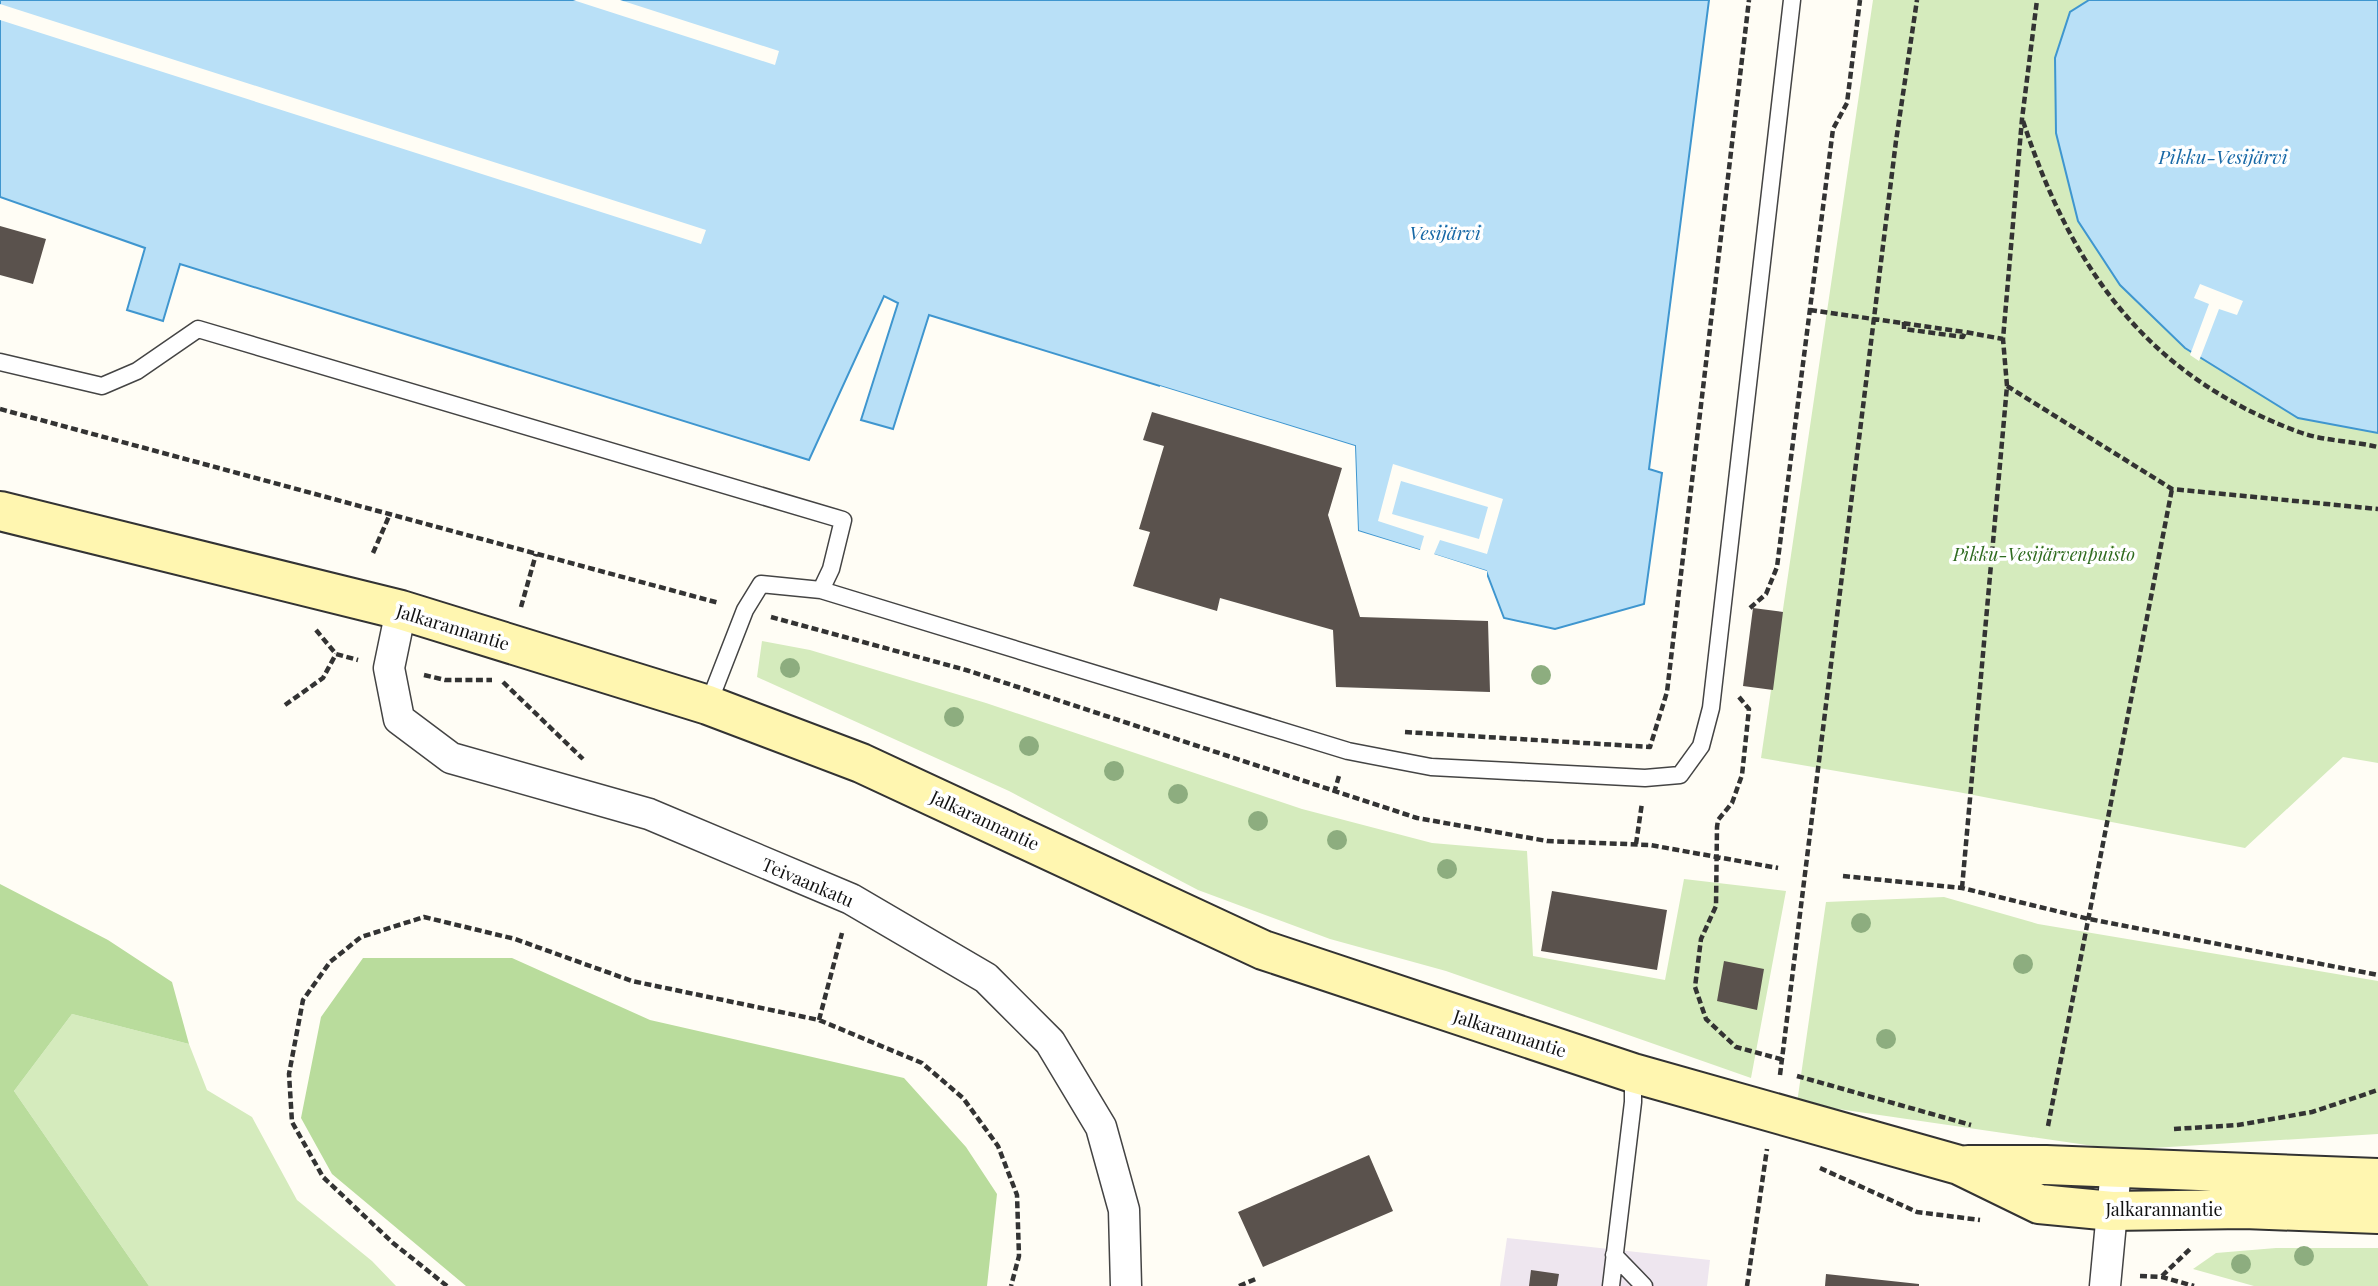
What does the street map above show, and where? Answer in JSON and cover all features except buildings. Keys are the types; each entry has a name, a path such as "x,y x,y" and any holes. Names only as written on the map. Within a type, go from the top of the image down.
{"main road":[{"name":"Jalkarannantie","path":"0,511 401,610 708,705 861,762 1263,950 1633,1073 1959,1165 2039,1204 2112,1211 2244,1209 2378,1214"},
{"name":"Jalkarannantie","path":"1959,1165 2046,1165 2378,1178"}],"street":[{"name":"Teivaankatu","path":"401,610 389,668 400,719 451,758 649,814 851,899 986,978 1050,1042 1101,1126 1125,1210 1126,1286"},
{"path":"2105,1286 2116,1169"}],"lane":[{"path":"708,705 745,610 761,584 821,590 1348,751 1431,767 1645,778 1681,775 1700,746 1711,708 1792,0"},
{"path":"0,362 102,386 137,371 198,329 843,520 831,569 821,590"},
{"path":"1611,1286 1633,1102 1633,1073"},
{"path":"1614,1255 1644,1286"}],"path":[{"path":"1396,732 1650,747 1667,692 1749,0"},
{"path":"1747,613 1766,594 1777,567 1833,129 1847,103 1860,0"},
{"path":"1747,1286 1773,1114 1784,1060 1875,317 1917,0"},
{"path":"1962,888 2007,386 2003,339 2022,119 2037,0"},
{"path":"2022,119 2042,178 2082,257 2109,298 2134,321 2165,358 2215,391 2302,433 2378,447"},
{"path":"1810,310 1904,322 1904,329 1963,337 1965,332 2003,339"},
{"path":"2007,386 2172,489 2378,509"},
{"path":"0,409 966,670 1417,818 1547,841 1650,845 1778,869"},
{"path":"2046,1138 2172,489"},
{"path":"373,553 390,514"},
{"path":"285,705 323,678 336,654"},
{"path":"1734,690 1749,709 1742,775 1732,803 1718,821 1716,906 1701,939 1695,987 1699,1007 1706,1019 1736,1047 1784,1060"},
{"path":"1843,876 1962,888 2089,919 2378,975"},
{"path":"819,1020 851,899"},
{"path":"447,1286 393,1243 323,1177 292,1122 289,1074 303,1000 330,962 361,937 424,917 515,939 632,981 819,1020 922,1063 970,1107 998,1146 1017,1195 1019,1256 1011,1286"},
{"path":"1780,1072 1973,1126"},
{"path":"2169,1129 2238,1125 2312,1112 2378,1090"},
{"path":"1239,1286 1258,1278"}],"shaded area":[{"path":"1507,1238 1710,1260 1707,1286 1500,1286"}],"green space":[{"name":"Pikku-Vesijärvenpuisto","path":"1873,0 2089,0 2070,13 2185,348 2298,418 2378,433 2378,763 2343,757 2245,848 1958,792 1761,758"},
{"path":"762,641 810,650 986,703 1302,809 1432,843 1527,851 1533,956 1665,980 1684,879 1786,891 1751,1078 1446,971 1330,939 1198,890 1009,791 757,677"},
{"path":"0,884 108,940 172,982 189,1044 72,1014 14,1091 149,1286 0,1286"},
{"path":"1944,897 2038,924 2378,981 2378,1134 2121,1150 1797,1103 1826,902"},
{"path":"363,958 512,958 650,1020 904,1078 966,1147 997,1194 987,1286 466,1286 332,1174 301,1118 321,1017"},
{"path":"72,1014 189,1044 207,1090 252,1117 297,1200 372,1261 396,1286 149,1286 14,1091"},
{"path":"2276,1248 2378,1248 2378,1286 2254,1286 2193,1269 2216,1253"}],"water":[{"name":"Vesijärvi","path":"0,0 1709,0 1649,469 1662,473 1644,604 1555,629 1504,618 1486,571 1358,531 1355,446 929,315 893,429 861,420 898,303 884,296 809,460 180,264 163,321 127,310 145,248 0,197"},
{"name":"Pikku-Vesijärvi","path":"2089,0 2378,0 2378,433 2298,418 2185,348 2120,285 2078,221 2056,133 2055,58 2070,12"}],"pier":[{"path":"573,0 620,0 779,51 775,65"},
{"path":"0,4 706,230 701,244 0,20"},
{"path":"2200,284 2243,301 2237,315 2219,309 2199,361 2190,355 2209,304 2194,298"},
{"path":"1160,386 1355,446 1358,531 1420,550 1424,536 1378,521 1393,464 1503,499 1487,554 1440,540 1434,554 1487,571 1487,582 1484,574 1355,533 1352,449 1159,389","holes":["1401,481 1488,507 1479,539 1392,514"]}]}
